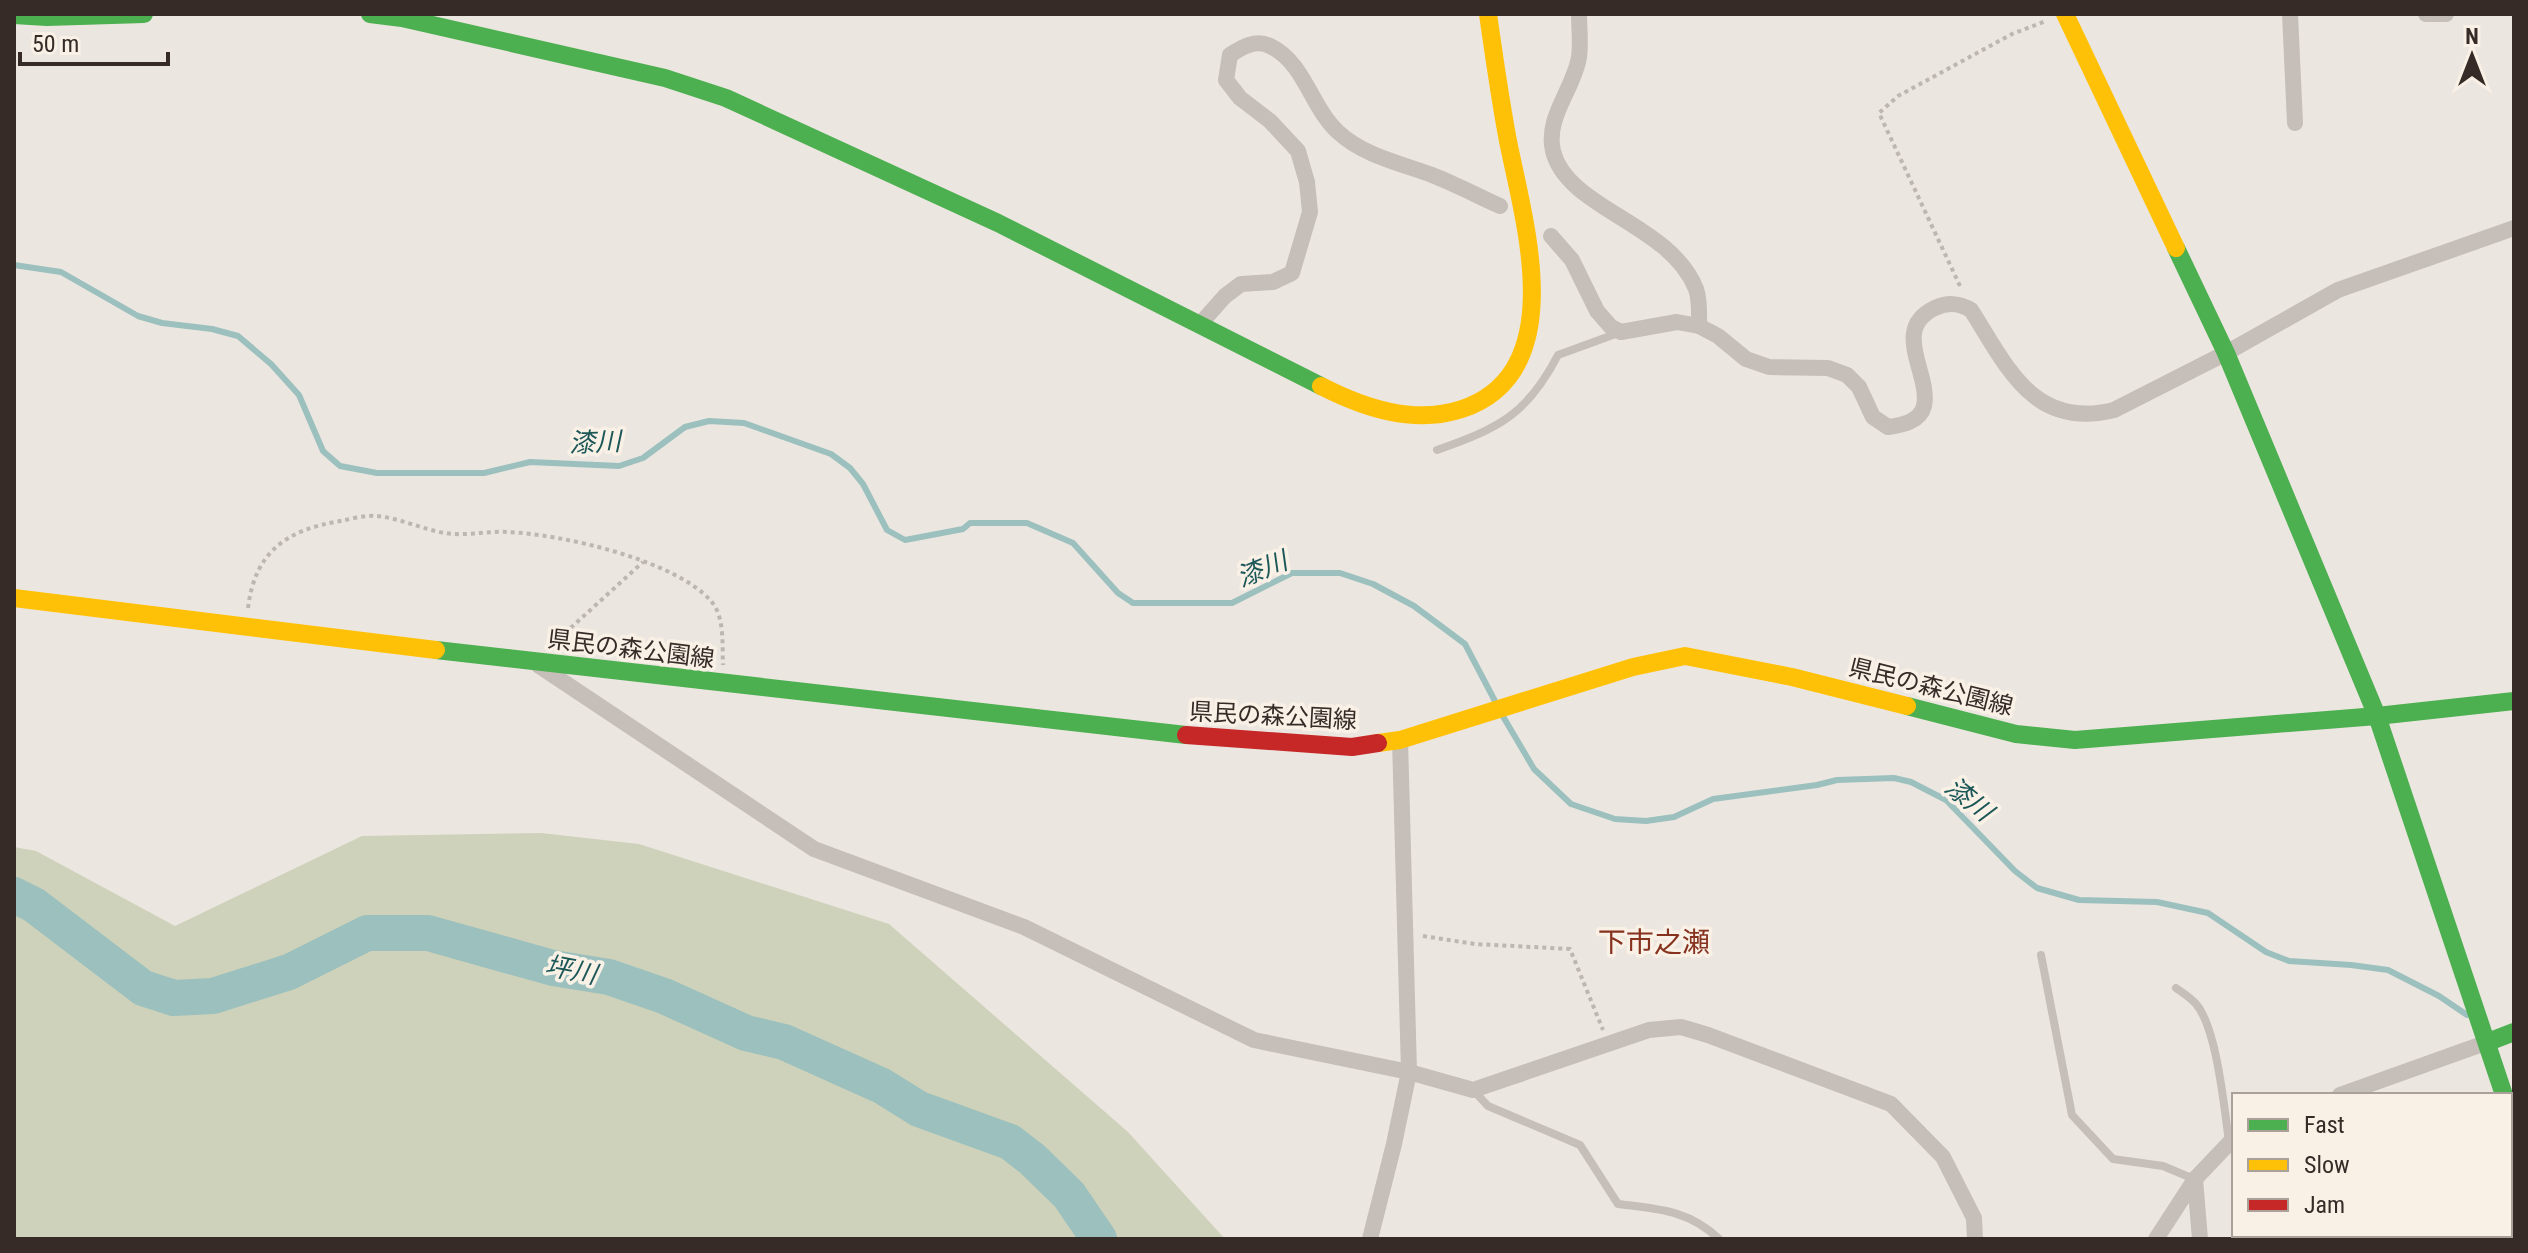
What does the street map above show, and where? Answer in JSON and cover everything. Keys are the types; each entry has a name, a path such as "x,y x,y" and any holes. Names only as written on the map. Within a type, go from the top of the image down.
{"street":[{"path":"14,15 144,14"},
{"path":"370,14 402,18 665,78 726,98 998,223 1350,401 1415,417 1466,408 1489,397 1506,382 1519,361 1528,337 1532,269 1500,100 1488,14"},
{"path":"1579,14 1579,57 1552,132 1553,152 1567,179 1667,247 1677,258 1697,292 1699,326"},
{"path":"2290,14 2295,123"},
{"path":"2426,14 2446,14"},
{"path":"2058,16 2226,353 2377,716 2503,1093"},
{"path":"1201,323 1225,296 1241,284 1273,282 1292,273 1310,212 1307,182 1298,151 1270,121 1240,98 1226,80 1230,55 1247,44 1266,44 1292,60 1337,131 1380,158 1433,175 1500,206"},
{"path":"1551,236 1572,260 1597,311 1611,327 1621,332 1677,322 1699,326 1718,336 1746,359 1769,367 1828,368 1847,375 1859,387 1873,417 1888,427 1903,425 1919,417 1924,407 1912,341 1925,315 1936,307 1961,304 1971,310 2019,385 2032,396 2055,408 2095,415 2114,410 2226,353 2338,290 2514,228"},
{"name":"県民の森公園線","path":"14,598 534,662 1169,734 1352,747 1400,740 1633,667 1685,656 1792,677 2016,734 2075,740 2377,716 2514,701"},
{"path":"534,662 814,849 1024,927 1254,1040 1409,1072 1473,1090 1649,1030 1681,1027 1891,1104 1943,1157 1974,1218 1975,1239"},
{"path":"1370,1239 1409,1072 1400,740"},
{"path":"2346,1093 2514,1032"},
{"path":"2156,1239 2195,1179 2232,1140"},
{"path":"2195,1179 2200,1239"}],"lane":[{"path":"1437,450 1503,423 1527,404 1543,384 1558,355 1621,332"},
{"path":"2041,955 2072,1115 2113,1159 2163,1166 2195,1179"},
{"path":"2176,988 2198,1006 2208,1029 2232,1140"},
{"path":"1473,1090 1488,1106 1580,1145 1618,1204 1670,1211 1702,1223 1719,1239"}],"path":[{"path":"1971,310 1879,113 1898,96 2012,34 2058,16"},
{"path":"246,626 251,584 265,557 285,538 320,524 374,515 452,534 507,532 612,549 692,583 713,603 721,620 724,684"},
{"path":"534,662 643,562"},
{"path":"1406,933 1475,944 1570,949 1608,1044"}],"green space":[{"path":"541,833 639,844 889,924 1128,1132 1225,1239 14,1239 14,847 36,851 175,926 362,836"}],"waterway":[{"name":"漆川","path":"14,265 61,272 138,316 238,336 271,364 299,395 323,451 340,466 377,473 484,473 530,462 619,466 643,458 685,427 709,421 744,423 831,454 850,468 863,484 887,530 905,540 963,529 970,523 1027,523 1073,543 1118,593 1133,603 1232,603 1292,573 1340,573 1373,584 1414,606 1465,644 1496,703"},
{"name":"漆川","path":"1501,713 1534,769 1571,804 1615,819 1646,821 1674,817 1713,799 1837,780 1894,778 1911,782 1946,800 2015,871 2037,888 2079,900 2157,902 2208,913 2266,952 2289,961 2388,970 2439,996 2467,1015"},
{"name":"坪川","path":"14,895 34,905 143,988 174,998 213,996 289,972 367,933 428,933 553,968 609,977 664,996 746,1033 784,1042 882,1086 919,1109 1010,1142 1069,1195 1099,1239"}],"traffic: fast":[{"path":"14,15 144,14"},
{"path":"370,14 402,18 665,78 726,98 998,223 1321,386"},
{"path":"2176,248 2226,353 2377,716 2503,1093"},
{"path":"436,650 1186,735"},
{"path":"1907,706 2016,734 2075,740 2377,716 2514,701"},
{"path":"2488,1042 2514,1032"},
{"path":"2512,1120 2514,1126"}],"traffic: slow":[{"path":"1321,386 1354,401 1390,412 1444,414 1462,409 1496,390 1517,363 1529,329 1532,292 1529,252 1488,14"},
{"path":"2065,14 2176,248"},
{"path":"14,598 436,650"},
{"path":"1378,743 1400,740 1633,667 1685,656 1792,677 1907,706"}],"traffic: jam":[{"path":"1186,735 1352,747 1378,743"}],"district":[{"name":"下市之瀬","path":"1654,942"}]}
